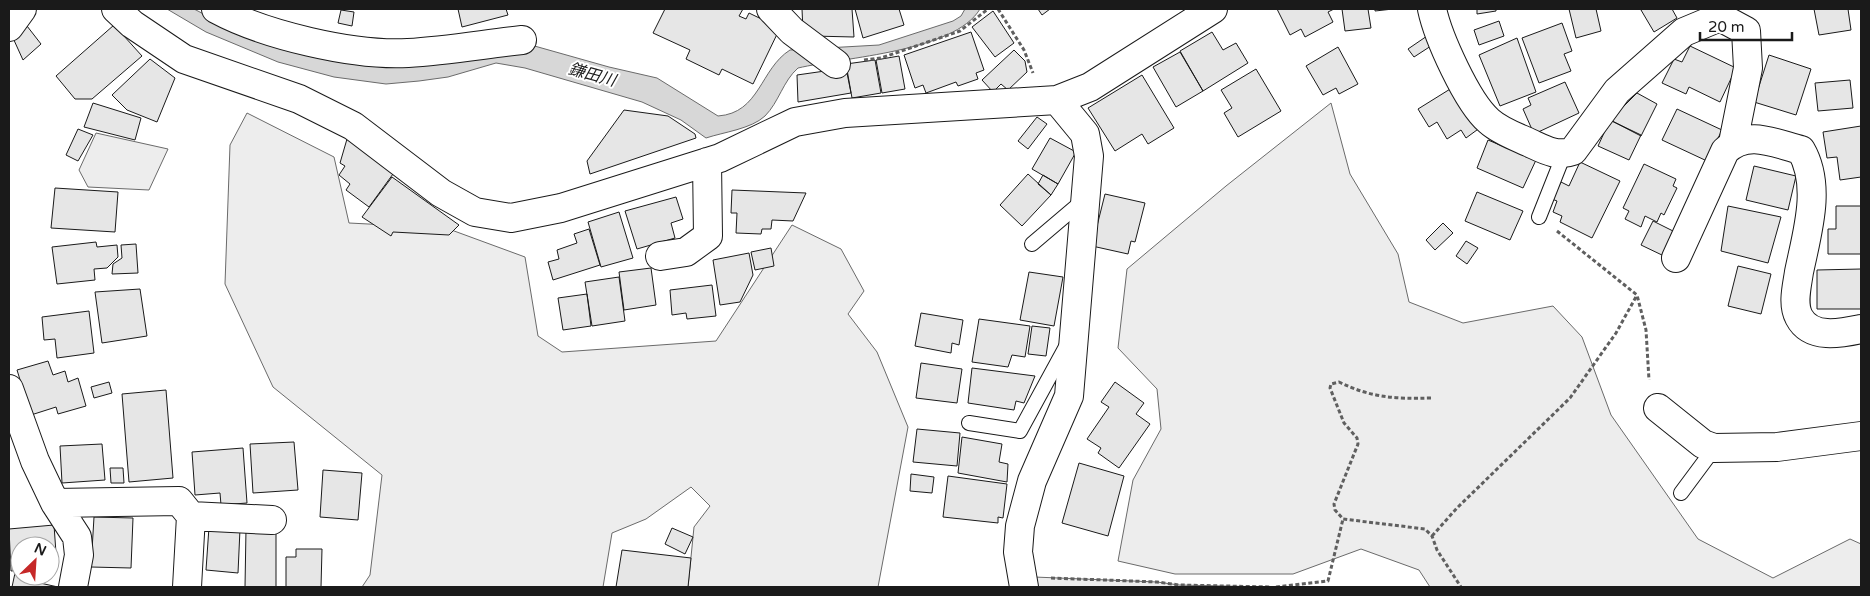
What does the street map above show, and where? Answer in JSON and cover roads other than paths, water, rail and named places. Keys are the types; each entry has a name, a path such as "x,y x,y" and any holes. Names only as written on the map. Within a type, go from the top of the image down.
{"street":[{"path":"9,26 22,9"},
{"path":"116,9 132,24 184,59 299,100 353,126 441,193 475,212 511,218 560,208 707,162 795,122 845,113 1057,100 1090,87 1198,13"},
{"path":"216,9 234,18 290,36 356,50 407,53 522,40"},
{"path":"771,9 792,31 830,59"},
{"path":"1432,9 1437,29 1457,72 1488,121 1550,153 1564,154 1573,151 1617,91 1684,32 1720,17 1746,31 1748,68 1733,143"},
{"path":"1034,582 1018,552 1020,526 1032,481 1069,396 1089,156 1085,134 1057,100"},
{"path":"1676,258 1725,151 1733,143 1751,138 1801,150 1808,162 1812,176 1809,221 1795,294 1799,318 1814,331 1836,334 1861,329"},
{"path":"660,256 686,252 708,236 707,162"},
{"path":"9,389 35,461 56,503 77,537 79,555 74,587"},
{"path":"1658,408 1702,444 1712,447 1777,447 1861,436"},
{"path":"56,503 179,500 191,516 187,587"},
{"path":"191,516 272,520"}],"lane":[{"path":"1539,217 1564,154"},
{"path":"1032,244 1085,199"},
{"path":"969,423 1020,430 1051,371 1074,333"},
{"path":"1681,493 1708,458 1712,447"}],"water":[{"name":"鎌田川","path":"167,9 194,9 219,22 301,51 531,45 609,67 657,78 718,116 732,113 743,107 751,99 780,58 790,50 879,45 953,21 961,16 965,9 980,9 967,23 947,35 923,44 869,56 798,68 788,79 765,116 745,127 706,138 681,120 642,102 525,68 496,63 448,77 386,84 334,77 278,62 206,32"}]}
